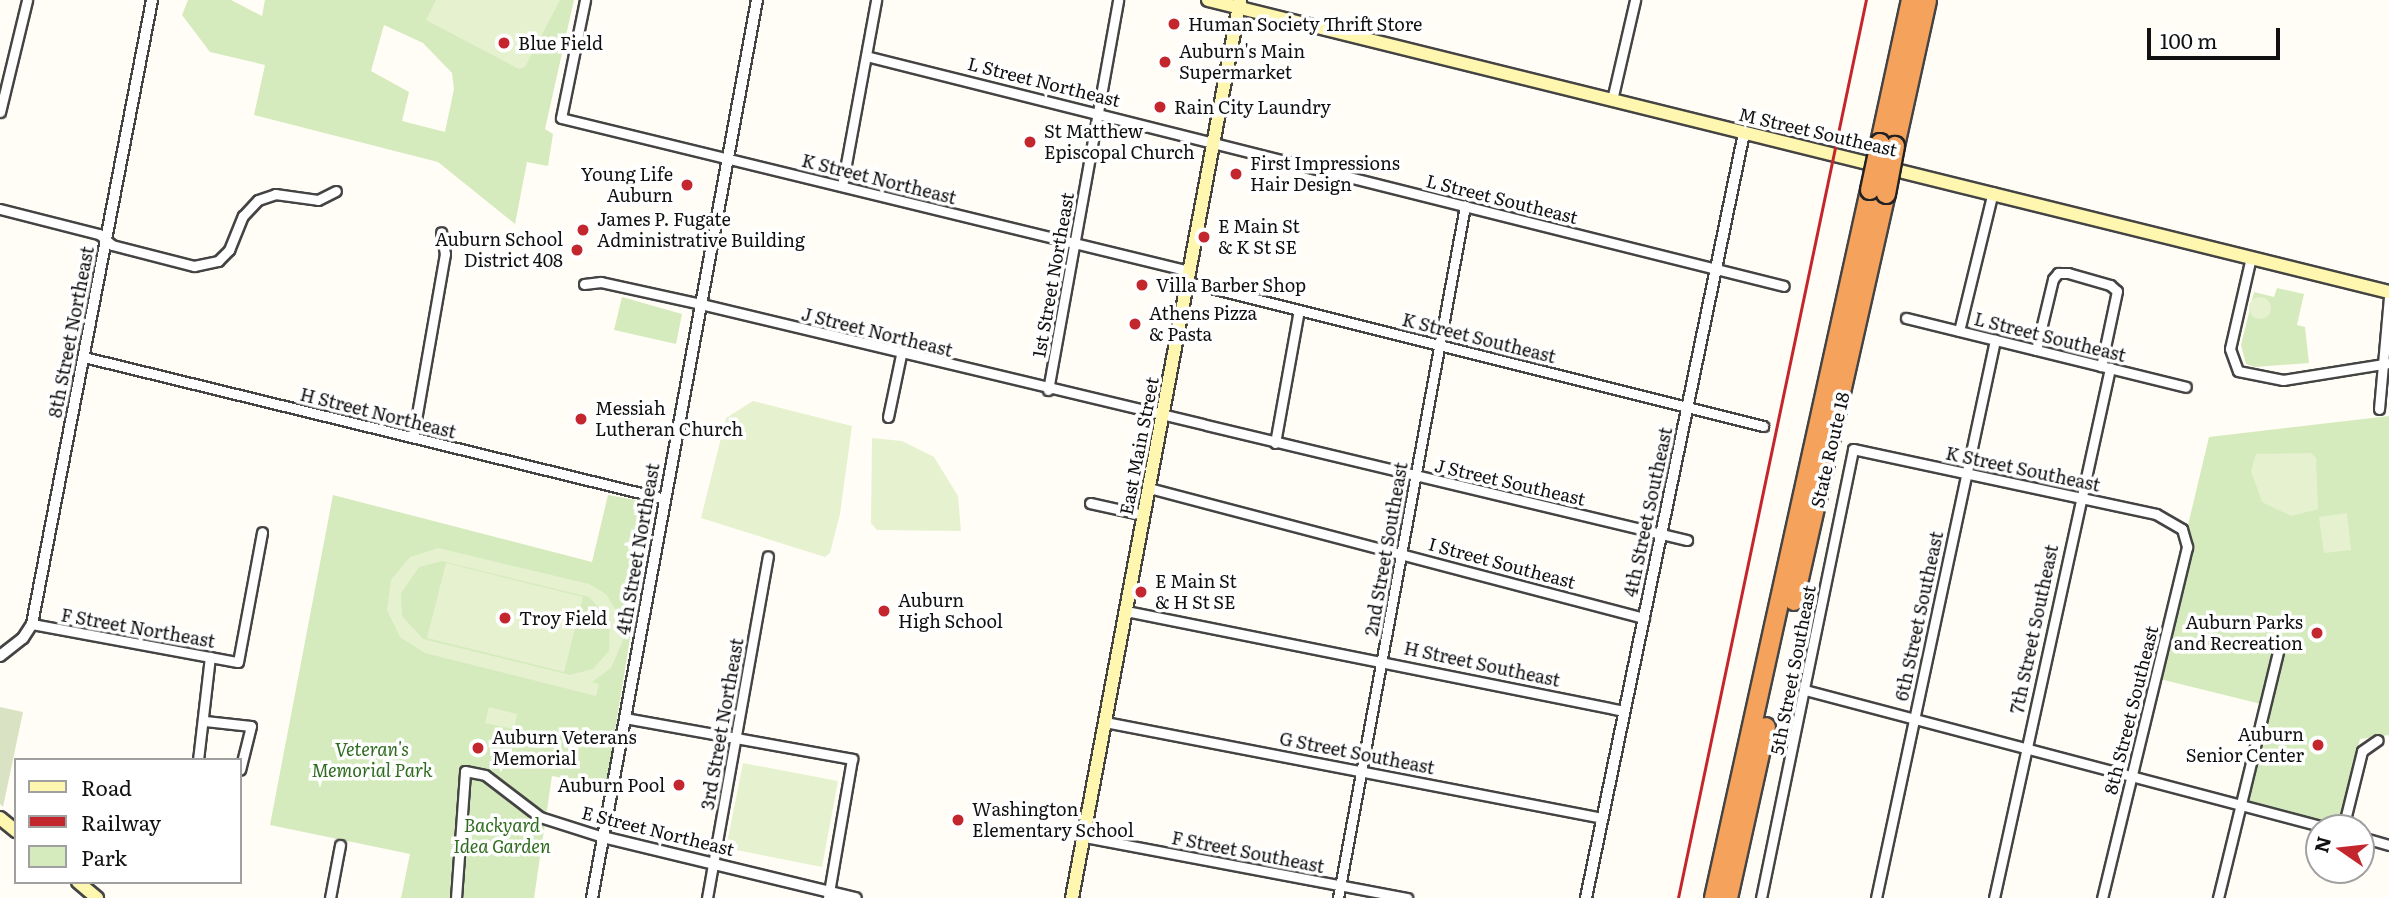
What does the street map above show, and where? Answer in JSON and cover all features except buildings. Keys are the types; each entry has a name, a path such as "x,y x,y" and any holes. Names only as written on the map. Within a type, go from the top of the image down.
{"highway":[{"name":"State Route 18","path":"1728,898 1888,145 1911,0"},
{"name":"State Route 18","path":"1888,145 1927,0"},
{"name":"State Route 18","path":"1714,898 1878,192"}],"main road":[{"name":"M Street Southeast","path":"1208,0 1239,4 1612,100 2389,292"},
{"name":"East Main Street","path":"1072,898 1239,4"},
{"path":"0,818 14,829"},
{"path":"80,884 97,898"}],"street":[{"path":"0,112 27,0"},
{"name":"8th Street Northeast","path":"32,624 152,0"},
{"name":"K Street Northeast","path":"585,0 561,118 1075,243 1188,276"},
{"name":"4th Street Northeast","path":"592,898 757,0"},
{"path":"842,186 876,0"},
{"name":"1st Street Northeast","path":"1048,390 1118,0"},
{"path":"1612,100 1635,0"},
{"name":"L Street Northeast","path":"866,56 1098,111 1213,142"},
{"name":"4th Street Southeast","path":"1586,898 1744,133"},
{"name":"L Street Southeast","path":"1213,142 1784,286"},
{"path":"0,209 99,234 122,248 194,266 218,261 236,234 246,211 265,196 318,200 336,191"},
{"path":"1959,331 1993,192"},
{"name":"2nd Street Southeast","path":"1338,898 1465,205"},
{"path":"413,437 445,254 441,232"},
{"path":"2250,257 2230,346 2236,369 2253,377 2283,380 2385,363"},
{"name":"7th Street Southeast","path":"1994,898 2106,367 2117,291 2068,273 2058,273 2053,279 2036,350"},
{"name":"K Street Southeast","path":"1188,276 1299,310 1763,426"},
{"name":"J Street Northeast","path":"584,284 601,282 701,304 1162,417"},
{"path":"2379,409 2389,298"},
{"path":"1275,443 1299,310"},
{"name":"L Street Southeast","path":"1906,318 2186,387"},
{"name":"6th Street Southeast","path":"1876,898 1995,340"},
{"path":"888,417 901,355"},
{"name":"H Street Northeast","path":"83,357 665,499"},
{"name":"J Street Southeast","path":"1162,417 1687,540"},
{"name":"K Street Southeast","path":"1853,449 2166,517 2182,529"},
{"name":"5th Street Southeast","path":"1760,898 1853,449"},
{"name":"I Street Southeast","path":"1149,488 1644,618"},
{"path":"1090,502 1144,515"},
{"name":"8th Street Southeast","path":"2102,898 2187,547 2182,529"},
{"name":"F Street Northeast","path":"32,624 238,662 262,532"},
{"name":"3rd Street Northeast","path":"707,898 768,556"},
{"name":"H Street Southeast","path":"1126,611 1382,659 1624,711"},
{"path":"0,656 23,639 32,624"},
{"path":"2218,898 2278,652"},
{"path":"198,758 205,721 210,657"},
{"path":"1805,690 2305,822"},
{"path":"625,718 852,759 828,895"},
{"path":"205,721 251,726 242,762"},
{"name":"G Street Southeast","path":"1105,722 1602,818"},
{"path":"2346,814 2362,751 2378,740"},
{"name":"E Street Northeast","path":"456,898 465,771 485,775 540,817 603,837 713,862 828,895 856,898"},
{"name":"F Street Southeast","path":"1084,837 1407,898"},
{"path":"330,898 340,845"}],"green space":[{"path":"188,0 231,0 262,16 265,0 574,0 545,129 553,134 548,166 527,162 515,224 438,162 254,115 265,65 210,52 182,15","holes":["384,25 423,43 452,73 454,89 445,132 402,121 409,92 371,71"]},
{"name":"Blue Field","path":"436,0 560,0 525,67 519,69 426,20"},
{"path":"2277,288 2304,294 2297,325 2305,327 2309,363 2255,367 2246,364 2241,345 2254,292 2274,297"},
{"path":"622,297 682,314 676,344 614,330"},
{"path":"2260,297 2268,300 2271,308 2268,316 2260,319 2252,316 2249,308 2252,300"},
{"path":"753,401 852,426 840,514 830,553 825,557 701,518 726,418"},
{"path":"2389,416 2389,735 2360,739 2341,814 2305,814 2305,822 2240,805 2265,705 2160,679 2191,546 2188,525 2209,437"},
{"path":"872,438 902,441 934,457 958,496 961,531 877,530 871,523"},
{"path":"2311,453 2316,458 2318,509 2291,516 2262,502 2251,471 2256,454"},
{"path":"333,495 592,562 608,495 652,503 606,786 552,776 534,898 401,898 410,854 270,825"},
{"path":"2347,513 2351,550 2324,553 2319,517"},
{"path":"438,548 589,584 606,594 622,620 623,640 611,668 592,682 599,684 596,696 425,653 400,637 387,610 391,580 410,557","holes":["442,561 589,597 610,620 609,651 593,669 570,675 423,639 402,616 401,593 419,567"]},
{"name":"Troy Field","path":"446,563 583,597 564,672 427,638"},
{"path":"0,707 23,712 3,807 0,804"},
{"path":"489,707 517,714 514,729 485,723"},
{"path":"743,763 838,781 822,867 726,848"}],"railway":[{"path":"1678,898 1866,0"}],"place":[{"name":"Human Society Thrift Store","path":"1174,24"},
{"name":"Blue Field","path":"504,43"},
{"name":"Auburn's Main Supermarket","path":"1165,62"},
{"name":"Rain City Laundry","path":"1160,107"},
{"name":"St Matthew Episcopal Church","path":"1030,142"},
{"name":"First Impressions Hair Design","path":"1236,174"},
{"name":"Young Life Auburn","path":"687,185"},
{"name":"James P. Fugate Administrative Building","path":"583,230"},
{"name":"E Main St & K St SE","path":"1204,237"},
{"name":"Auburn School District 408","path":"577,250"},
{"name":"Villa Barber Shop","path":"1142,285"},
{"name":"Athens Pizza & Pasta","path":"1135,324"},
{"name":"Messiah Lutheran Church","path":"581,419"},
{"name":"E Main St & H St SE","path":"1141,592"},
{"name":"Auburn High School","path":"884,611"},
{"name":"Troy Field","path":"505,618"},
{"name":"Auburn Parks and Recreation","path":"2317,633"},
{"name":"Auburn Senior Center","path":"2318,745"},
{"name":"Auburn Veterans Memorial","path":"478,748"},
{"name":"Auburn Pool","path":"679,785"},
{"name":"Washington Elementary School","path":"958,820"}],"park label":[{"name":"Veteran's Memorial Park","path":"372,760"},
{"name":"Backyard Idea Garden","path":"502,836"}]}
